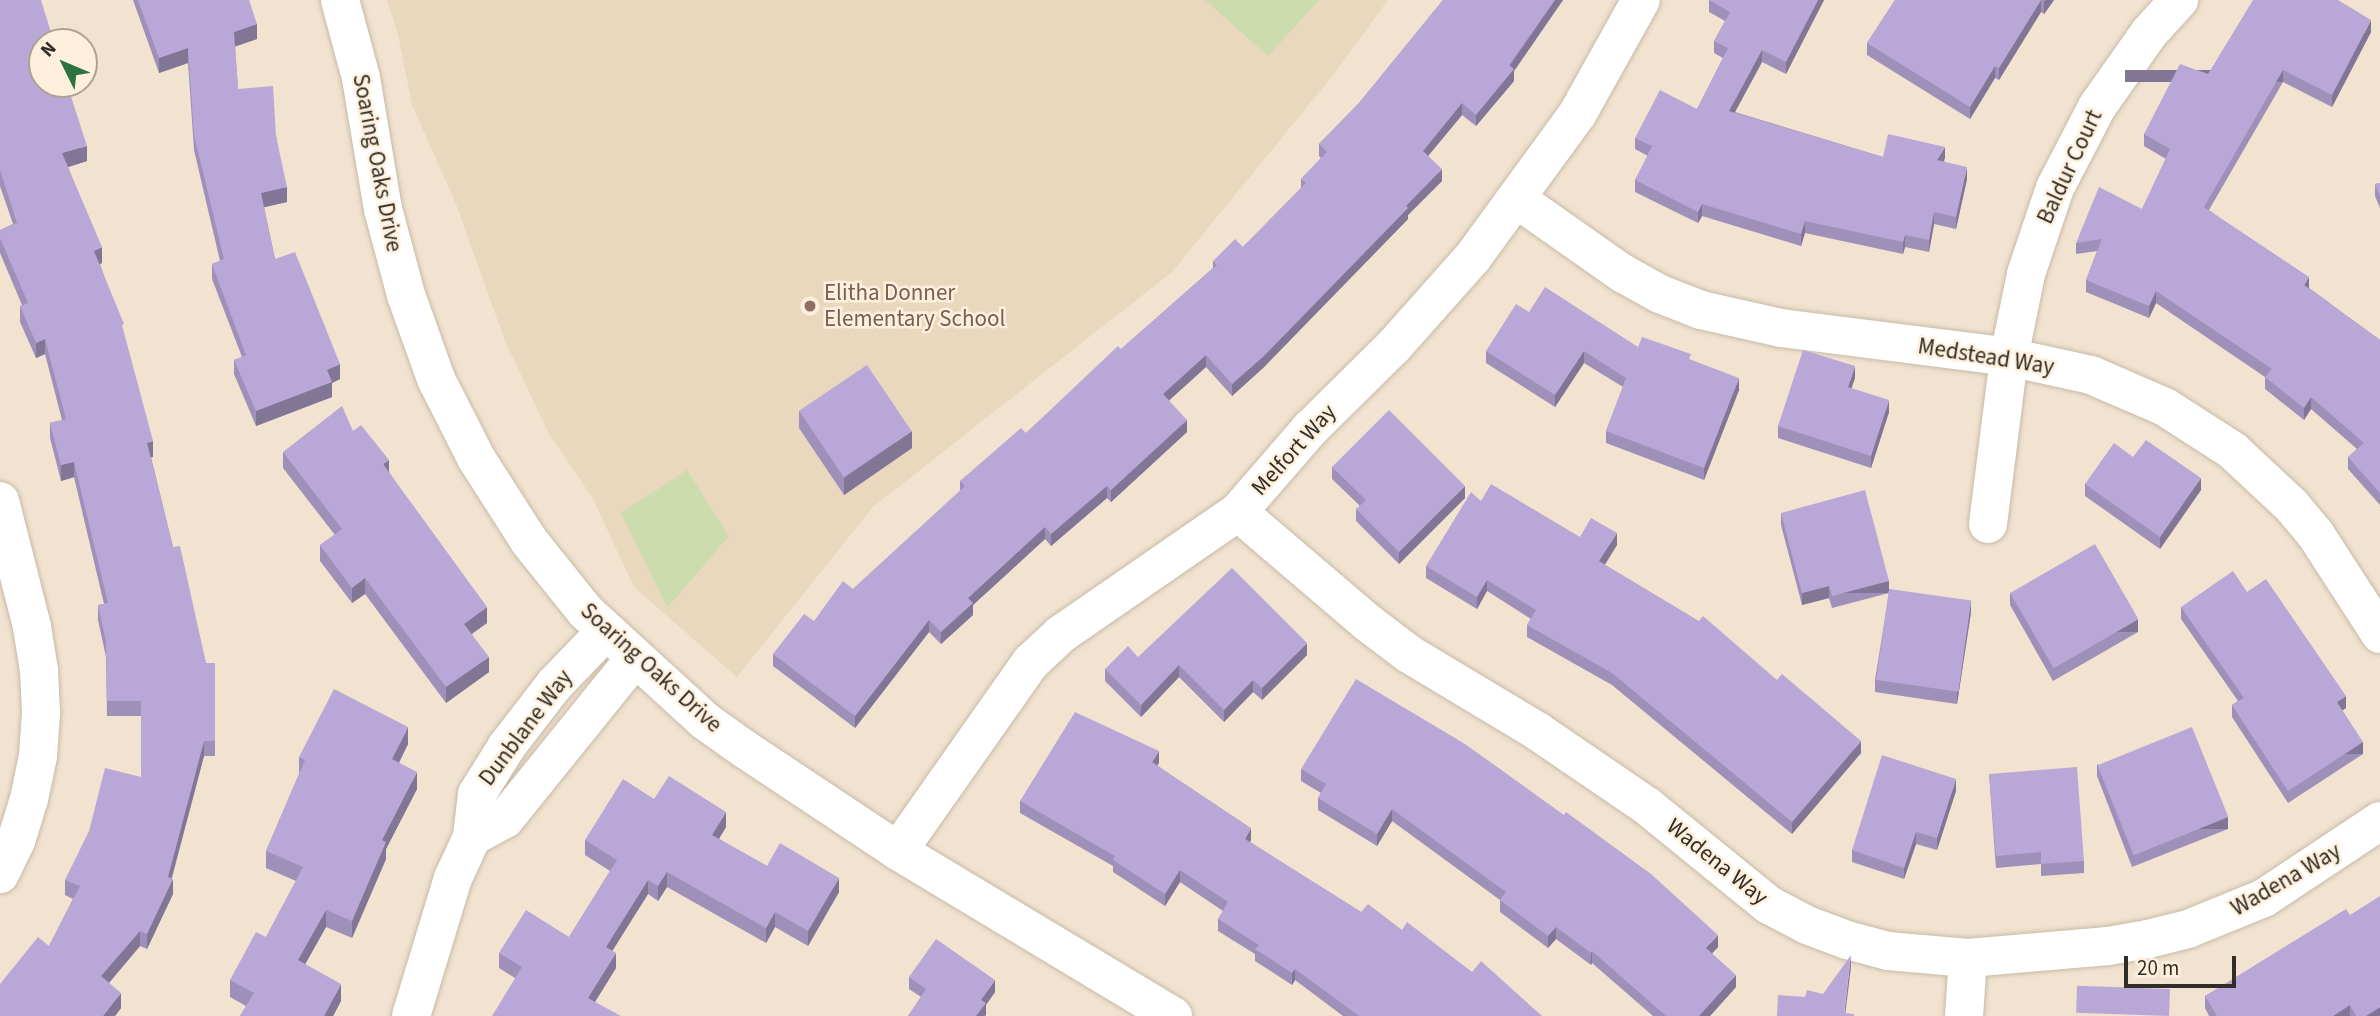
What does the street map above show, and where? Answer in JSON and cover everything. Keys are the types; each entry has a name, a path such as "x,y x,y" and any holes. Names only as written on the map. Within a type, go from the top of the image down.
{"street":[{"name":"Soaring Oaks Drive","path":"340,0 361,78 383,209 405,295 436,379 476,458 529,541 605,632 715,728 898,851 1173,1016"},
{"name":"Melfort Way","path":"898,851 1031,663 1061,634 1238,512 1310,429 1394,346 1473,257 1518,200 1578,113 1641,0"},
{"name":"Baldur Court","path":"1988,524 2009,358 2026,274 2055,188 2097,107 2149,33 2179,0"},
{"name":"Medstead Way","path":"1518,200 1622,273 1700,310 1781,328 2009,358 2091,376 2165,407 2232,450 2263,476 2316,535 2380,634"},
{"path":"0,501 32,626 39,670 41,713 38,756 29,799 16,841 0,874"},
{"name":"Wadena Way","path":"1238,512 1368,623 1409,654 1537,731 1647,806 1769,905 1807,925 1888,951 1968,958 2108,946 2188,929 2264,898 2380,821"},
{"name":"Dunblane Way","path":"411,1016 453,878 472,837 477,794 507,746 554,685 605,632"},
{"name":"Dunblane Way","path":"472,837 505,819 635,658"},
{"path":"1964,1016 1968,958"}],"shaded area":[{"name":"Elitha Donner Elementary School","path":"387,0 1388,0 1334,74 1172,272 873,507 737,677 634,587 592,497 549,434 505,341 456,204 412,105 398,35"}],"green space":[{"path":"1205,0 1319,0 1268,56"},
{"path":"687,470 729,536 667,608 621,513"}],"building":[{"path":"0,0 41,0 50,28 28,28 28,98 72,98 87,146 62,153 102,247 94,251 124,324 122,325 153,441 147,443 173,547 180,546 206,663 215,663 215,741 204,741 168,877 173,879 147,934 140,931 101,976 121,993 103,1016 0,1016 0,984 38,937 49,946 80,886 65,880 89,831 105,768 141,777 141,701 107,701 106,642 98,605 108,603 74,462 61,465 50,423 66,419 45,339 36,343 20,306 28,303 0,238 0,230 17,223 0,170"},
{"path":"138,0 249,0 257,24 234,32 238,89 273,86 276,136 287,187 261,193 275,259 295,252 340,364 327,370 332,382 256,411 234,360 246,355 212,264 224,259 194,135 188,48 159,58"},
{"path":"1443,0 1555,0 1509,65 1514,69 1476,115 1462,103 1423,151 1442,169 1406,206 1408,208 1263,357 1232,384 1206,355 1163,394 1187,420 1111,490 1107,486 1051,534 1045,527 968,598 973,603 941,632 929,620 855,716 773,654 804,614 814,621 843,581 853,589 965,486 960,481 1021,428 1026,433 1118,346 1121,349 1217,265 1213,261 1235,239 1243,247 1306,183 1301,179 1327,152 1319,144 1359,103"},
{"path":"1709,0 1818,0 1786,62 1762,50 1729,111 1883,157 1888,134 1945,147 1937,160 1967,167 1956,217 1934,212 1929,240 1905,235 1903,242 1805,221 1801,234 1702,204 1698,212 1635,180 1652,146 1635,138 1660,90 1697,109 1728,48 1714,41 1730,12"},
{"path":"1895,0 2041,0 1999,68 1995,66 1970,107 1867,43"},
{"path":"2253,0 2338,0 2371,20 2332,95 2283,70 2204,207 2309,277 2304,285 2380,340 2380,493 2348,457 2364,443 2311,397 2304,408 2265,377 2272,369 2156,291 2149,306 2086,280 2102,239 2076,243 2099,187 2142,209 2170,149 2144,134 2180,64 2208,74"},
{"path":"2380,183 2380,196 2375,184"},
{"path":"1545,287 1638,347 1642,337 1691,354 1689,359 1739,378 1704,468 1606,431 1626,378 1584,351 1555,395 1486,351 1516,304 1529,312"},
{"path":"1803,350 1855,366 1848,387 1889,400 1871,456 1778,426"},
{"path":"867,365 912,431 844,477 799,411"},
{"path":"342,406 353,431 361,425 389,460 383,464 487,607 464,624 489,657 446,687 365,578 352,588 320,545 342,529 283,452"},
{"path":"1389,410 1465,486 1399,552 1356,509 1366,500 1332,467"},
{"path":"2146,440 2201,478 2160,537 2085,484 2114,443 2133,457"},
{"path":"1491,484 1580,537 1591,518 1617,533 1599,561 1699,621 1703,616 1777,680 1782,674 1861,741 1792,822 1612,673 1527,625 1536,610 1487,580 1477,597 1426,566 1471,492 1481,501"},
{"path":"1865,490 1889,581 1832,596 1829,586 1802,593 1781,513"},
{"path":"2095,544 2138,619 2054,668 2010,593"},
{"path":"1232,568 1307,643 1262,688 1253,680 1224,710 1179,665 1141,705 1105,669 1128,646 1138,657"},
{"path":"2233,571 2247,592 2266,579 2346,696 2337,702 2363,742 2288,791 2232,705 2244,698 2181,607"},
{"path":"1889,589 1971,601 1958,692 1876,680"},
{"path":"1356,679 1465,744 1564,815 1566,812 1651,874 1718,935 1706,948 1736,975 1699,1016 1666,1016 1592,951 1591,953 1556,927 1548,936 1500,900 1506,892 1392,809 1377,834 1318,798 1326,784 1301,769"},
{"path":"334,689 408,727 392,759 417,772 382,840 386,842 352,921 326,910 298,960 341,984 324,1016 240,1016 254,993 230,980 256,932 266,937 303,867 266,851 305,760 299,757"},
{"path":"1075,712 1159,751 1152,762 1251,828 1245,839 1361,912 1368,904 1402,930 1407,922 1472,972 1481,961 1542,1016 1359,1016 1295,969 1292,973 1255,949 1259,945 1218,919 1228,902 1180,870 1165,894 1113,860 1115,856 1020,801"},
{"path":"2192,727 2228,817 2134,855 2097,765"},
{"path":"1882,755 1956,779 1937,838 1916,832 1904,868 1852,850"},
{"path":"2077,767 2084,861 2041,864 2041,852 1996,856 1989,774"},
{"path":"669,776 726,812 712,835 767,866 780,843 839,878 808,931 775,912 766,928 667,872 658,886 648,880 606,947 616,953 588,998 621,1016 492,1016 522,967 499,953 526,910 569,937 617,860 585,840 623,779 654,799"},
{"path":"2380,896 2380,1007 2366,1016 2356,1016 2350,1005 2333,1016 2217,1016 2205,996 2346,909 2350,915"},
{"path":"936,939 995,980 981,1000 986,1003 976,1016 908,1016 926,989 909,977"},
{"path":"1851,955 1844,1013 1854,1016 1777,1016 1778,995 1805,997 1807,990 1823,994"},
{"path":"2077,986 2170,989 2169,1016 2076,1013"}],"place":[{"name":"Elitha Donner Elementary School","path":"810,306"}]}
